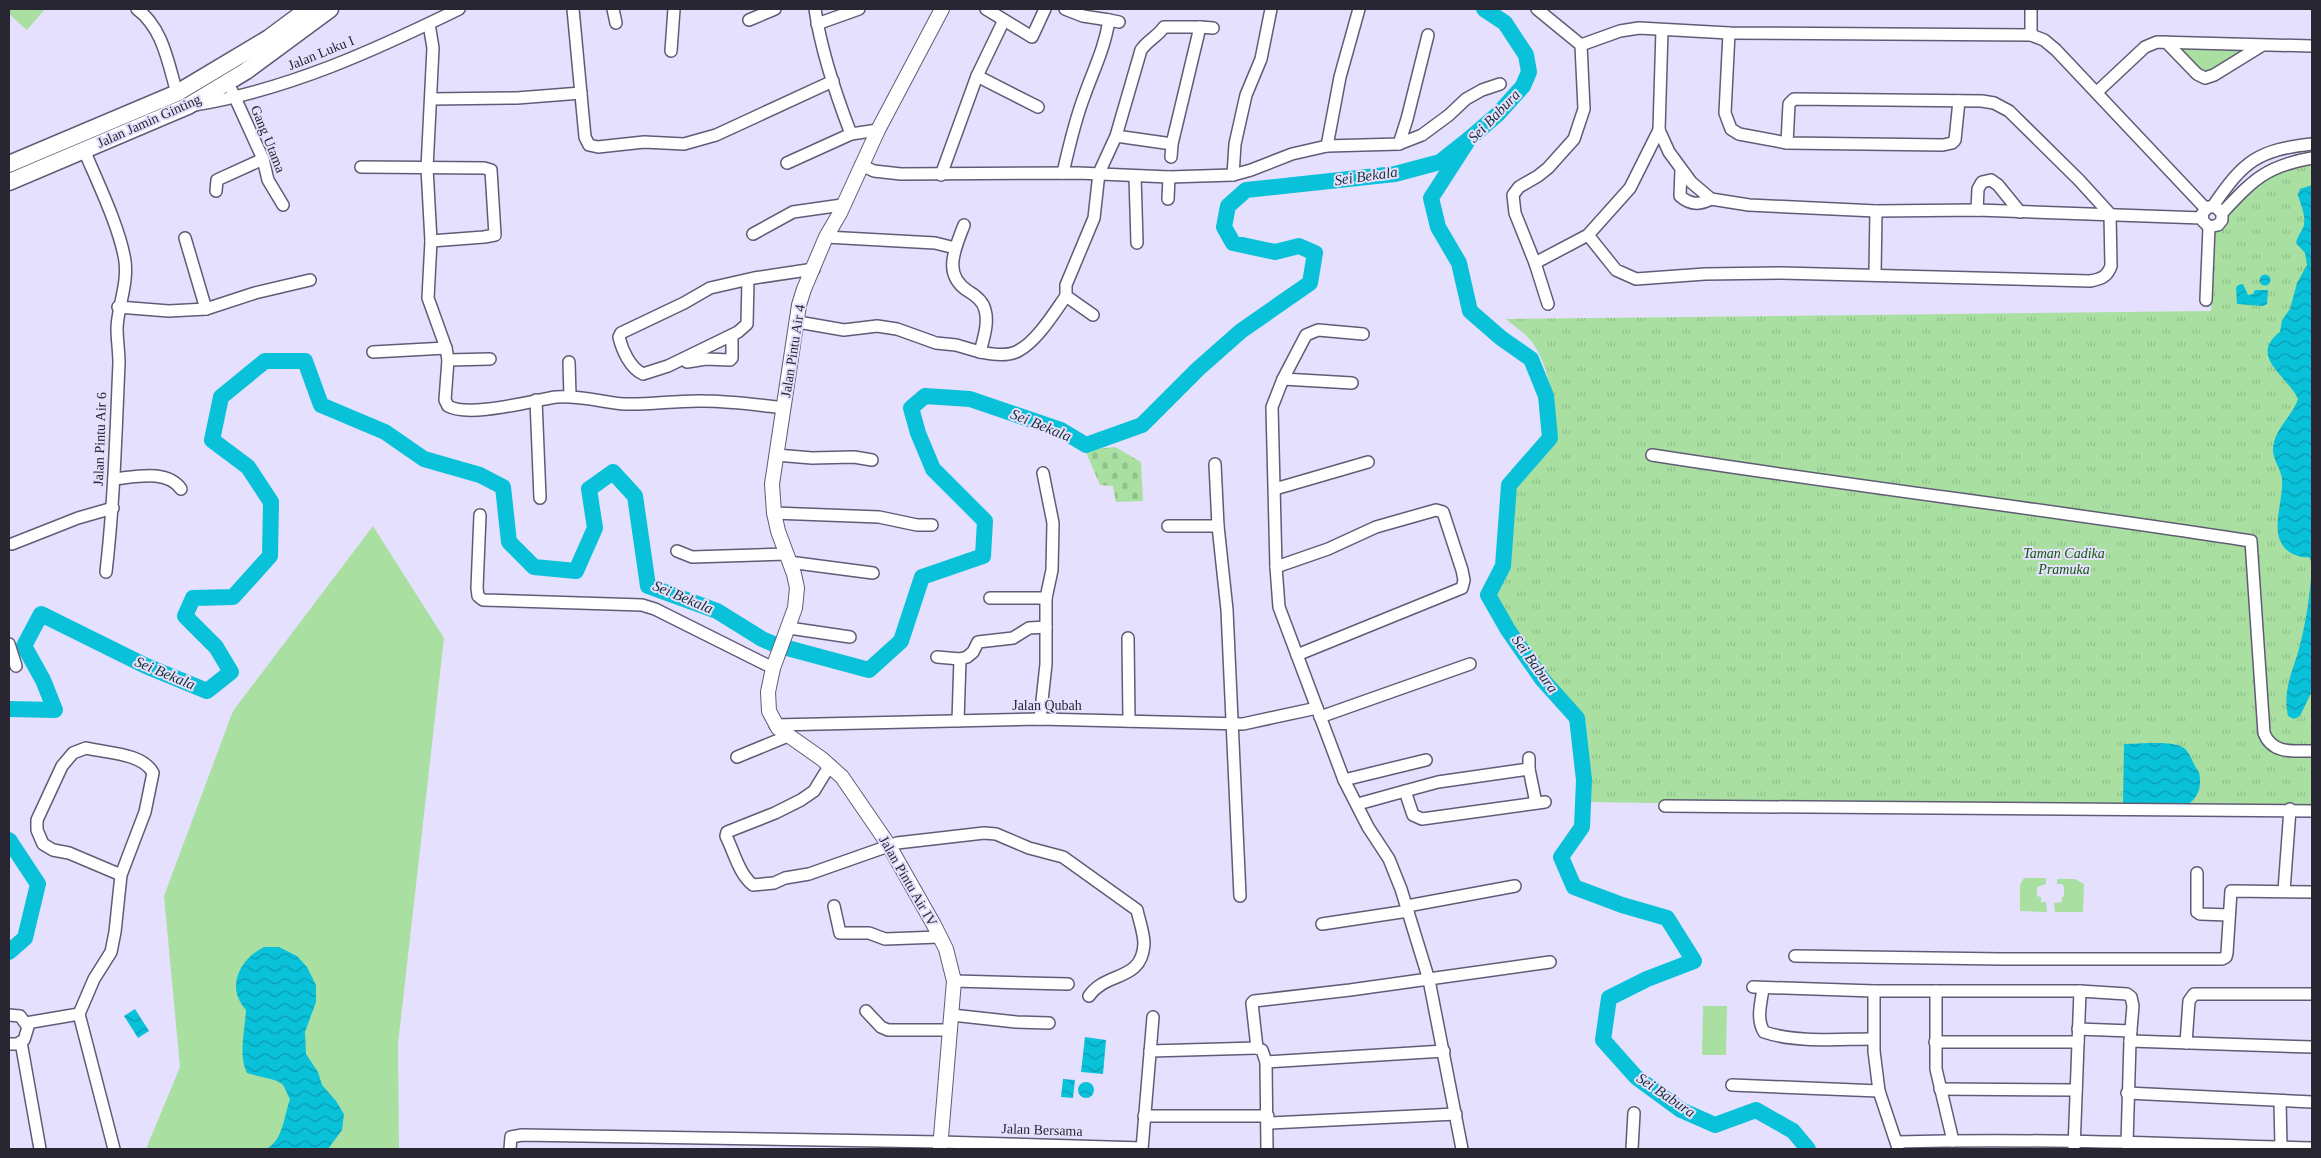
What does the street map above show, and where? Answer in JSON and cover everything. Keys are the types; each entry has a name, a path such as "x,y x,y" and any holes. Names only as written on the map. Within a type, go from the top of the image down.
{"highway":[{"name":"Jalan Jamin Ginting","path":"9,182 188,106 231,90 330,9"},
{"name":"Jalan Jamin Ginting","path":"9,164 177,93 214,72 301,11"}],"main road":[{"name":"Jalan Pintu Air 4","path":"775,662 795,608 797,588 774,514 772,484 798,322 799,305 826,236 878,130 942,9"},
{"path":"775,662 768,702 769,711 775,725"},
{"name":"Jalan Pintu Air IV","path":"775,725 830,765 842,777 888,844 940,937 948,955 954,981 940,1145"}],"street":[{"path":"138,9 152,21 158,33 177,93"},
{"name":"Jalan Luku I","path":"231,90 279,86 301,78 433,17 459,9"},
{"path":"573,9 585,137 590,145 598,147 644,142 673,145 716,135 834,81"},
{"path":"613,9 616,23"},
{"path":"671,51 674,9"},
{"path":"749,20 775,9"},
{"path":"815,9 817,24 851,134"},
{"path":"817,24 859,9"},
{"path":"986,9 1032,37 1046,9"},
{"path":"1063,173 1071,137 1084,94 1114,21 1083,16 1065,9"},
{"path":"1233,175 1235,144 1244,105 1261,59 1271,9"},
{"path":"1327,146 1340,76 1359,9"},
{"path":"1538,9 1581,45 1584,109 1574,139 1548,168 1538,176 1519,186 1514,195 1515,213 1535,263 1548,304"},
{"path":"2031,9 2031,35"},
{"path":"433,17 427,168 430,241 428,298 447,354 446,400 448,406 454,410 497,408 536,400 570,396 622,404 704,401 784,408"},
{"path":"941,175 977,76 1004,20"},
{"path":"798,322 844,330 877,326 897,329 936,343 980,352 1001,354 1018,352 1047,324 1066,296 1068,279 1094,218 1099,173 1116,136 1141,50 1146,42 1157,36 1168,25 1213,28"},
{"path":"1171,157 1172,144 1200,27"},
{"path":"1581,45 1629,28 1729,33 2031,35 2044,40 2056,50 2211,215"},
{"path":"1535,263 1588,235 1630,188 1659,130 1662,30"},
{"path":"1729,33 1725,113 1729,124 1735,132 1744,136 1787,143 1943,145 1952,143 1957,133 1959,101"},
{"path":"1399,144 1428,35"},
{"path":"2097,92 2145,47 2157,42 2312,46"},
{"path":"2166,42 2196,74 2205,78 2214,75 2261,46"},
{"path":"977,76 1038,106"},
{"path":"861,166 874,171 941,175 1099,173 1169,177 1233,175 1292,154 1327,146 1399,144 1422,135 1449,115 1466,99 1482,90 1500,84"},
{"name":"Gang Utama","path":"231,90 263,159 268,180 283,206"},
{"path":"431,99 517,98 581,93"},
{"path":"1588,235 1616,270 1636,279 1705,274 1875,274 2099,280 2109,273 2111,266 2110,214 2079,180 2009,111 1994,103 1794,99 1789,104 1787,143"},
{"path":"787,163 851,134 878,130"},
{"path":"1659,130 1669,152 1681,170 1691,182 1711,199"},
{"path":"1116,136 1172,144"},
{"path":"2206,300 2211,215 2233,178 2251,161 2272,150 2312,144"},
{"name":"Jalan Pintu Air 6","path":"84,150 104,197 125,258 126,286 118,307 113,508 106,572"},
{"path":"1681,170 1680,196 1687,202 1694,203 1711,199 1771,207 1795,206 1876,211 1977,210 2211,215 2261,174 2288,162 2312,158"},
{"path":"216,191 217,180 263,159"},
{"path":"361,167 484,168 490,170 495,214 494,236 430,241"},
{"path":"1135,176 1137,243"},
{"path":"1168,199 1169,177"},
{"path":"1977,210 1979,185 1990,180 1998,185 2020,212"},
{"path":"753,234 793,212 842,205"},
{"path":"1875,274 1876,211"},
{"path":"964,225 952,260 954,278 959,285 977,296 985,308 987,317 980,352"},
{"path":"826,236 935,243 955,248"},
{"path":"184,238 206,309"},
{"path":"732,336 732,358 730,360 706,359 668,366 643,374 640,373 622,349 619,336 621,333 684,303 710,288 814,269"},
{"path":"118,307 169,311 206,309 310,280"},
{"path":"668,366 732,336 747,324 748,280"},
{"path":"1066,296 1093,315"},
{"path":"1363,334 1318,330 1306,334 1283,379 1272,407 1276,567 1279,607 1344,780 1358,804 1368,827 1395,871 1429,980 1462,1149"},
{"path":"373,352 447,354 490,359"},
{"path":"569,362 570,396"},
{"path":"1283,379 1352,384"},
{"path":"536,400 540,498"},
{"path":"776,455 812,458 854,457 872,460"},
{"path":"1652,455 1797,478 2114,520 2251,541 2264,733 2268,742 2276,748 2312,751"},
{"path":"1275,489 1368,462"},
{"path":"1215,464 1218,526 1227,610 1240,896"},
{"path":"1040,719 1046,664 1046,598 1052,570 1053,523 1043,473"},
{"path":"114,479 159,476 175,481 181,489"},
{"path":"12,544 78,518 113,508"},
{"path":"1276,567 1328,549 1376,527 1436,510 1443,512 1462,570 1464,580 1462,588 1297,655"},
{"path":"774,514 879,517 917,525 932,525"},
{"path":"480,515 477,588 478,596 483,600 642,605 775,662"},
{"path":"1168,526 1218,526"},
{"path":"676,551 692,557 788,558 873,573"},
{"path":"990,598 1046,598"},
{"path":"937,657 960,659 970,655 978,642 1013,638 1029,628 1046,627"},
{"path":"788,630 850,637"},
{"path":"1128,638 1129,721"},
{"path":"9,644 16,666"},
{"path":"958,720 960,659"},
{"name":"Jalan Qubah","path":"775,725 1040,719 1232,725 1319,712 1470,664"},
{"path":"737,757 788,736"},
{"path":"114,1149 79,1014 94,979 111,952 116,932 121,875 144,812 153,773 150,768 135,759 86,748 77,750 62,766 37,820 39,836 43,844 53,850 69,853 121,875"},
{"path":"1344,780 1426,760"},
{"path":"1358,804 1405,791 1438,782 1529,763 1541,802 1422,819 1413,815 1405,791"},
{"path":"830,765 814,791 801,800 775,813 727,832 726,836 742,874 753,885 774,883 785,878 809,874 888,844 984,833 996,834 1037,850 1063,857 1137,910 1144,944 1138,965 1128,973 1100,985 1089,996"},
{"path":"1665,806 2290,809 2312,811"},
{"path":"2284,891 2290,809"},
{"path":"2197,872 2196,912 2200,914 2229,915"},
{"path":"1322,924 1407,909 1515,886"},
{"path":"1795,956 2001,959 2222,959 2226,957 2227,952 2231,890 2312,892"},
{"path":"834,906 840,933 869,933 885,939 940,937"},
{"path":"1257,1048 1252,1003 1254,1000 1429,980 1550,962"},
{"path":"954,981 1068,984"},
{"path":"1873,1039 1777,1036 1764,1032 1761,1027 1759,1013 1758,988 1874,991 2080,991 2127,994 2131,998 2133,1006 2127,1093 2127,1144"},
{"path":"1874,991 1873,1039 1879,1091 1898,1146 1953,1140 2074,1146 2127,1144 2312,1148"},
{"path":"1936,991 1936,1068 1953,1140"},
{"path":"2074,1146 2080,991"},
{"path":"2186,1043 2189,1001 2194,994 2312,994"},
{"path":"866,1010 881,1027 888,1030 951,1030"},
{"path":"26,1023 79,1014"},
{"path":"952,1015 1016,1022 1049,1023"},
{"path":"9,1016 20,1016 26,1023 28,1032 15,1043 40,1149"},
{"path":"1142,1149 1153,1017"},
{"path":"2078,1028 2186,1043 2312,1047"},
{"path":"1935,1042 2078,1042"},
{"path":"1150,1051 1257,1048 1262,1050 1266,1062 1267,1149"},
{"path":"1266,1062 1444,1051"},
{"path":"1732,1085 1879,1091"},
{"path":"1940,1090 2076,1090"},
{"path":"2127,1093 2312,1102"},
{"path":"2280,1101 2281,1147"},
{"path":"1632,1149 1634,1113"},
{"path":"1144,1116 1268,1120 1456,1114"},
{"name":"Jalan Bersama","path":"510,1149 511,1137 522,1135 719,1144 940,1145 1142,1149"}],"green space":[{"path":"9,9 45,9 27,30 9,14"},
{"path":"2175,46 2244,49 2203,75"},
{"name":"Taman Cadika Pramuka","path":"2312,163 2312,814 1588,802 1583,715 1537,661 1493,595 1510,565 1515,486 1556,440 1550,389 1544,365 1532,342 1506,319 2211,311 2213,231 2251,187 2278,169"},
{"path":"1115,447 1141,462 1143,501 1116,502 1113,486 1100,485 1085,450"},
{"path":"373,526 444,638 398,1044 399,1149 146,1149 180,1067 164,896 233,711"},
{"path":"2024,878 2046,878 2046,884 2037,887 2037,896 2041,897 2041,902 2046,902 2047,912 2020,911 2020,885"},
{"path":"2057,879 2075,879 2084,884 2083,912 2055,912 2054,903 2062,902 2062,897 2064,896 2064,887 2062,884 2057,884"},
{"path":"1703,1006 1727,1006 1726,1055 1702,1055"}],"water":[{"path":"2312,185 2312,563 2309,557 2291,553 2279,538 2278,519 2282,479 2273,450 2276,436 2298,399 2273,367 2268,350 2271,341 2280,332 2282,320 2290,309 2297,283 2307,265 2305,253 2296,243 2304,224 2298,195 2300,189"},
{"path":"2265,274 2271,280 2265,286 2259,280"},
{"path":"2243,284 2248,295 2253,294 2255,290 2268,290 2267,304 2263,306 2237,304 2236,288 2238,285"},
{"path":"2312,567 2312,691 2300,716 2294,719 2288,716 2288,686 2305,623"},
{"path":"2164,743 2184,748 2199,772 2200,786 2197,795 2187,805 2123,804 2124,744"},
{"path":"264,947 279,947 297,956 307,967 316,985 316,1002 305,1032 306,1054 318,1072 322,1085 344,1114 342,1130 328,1149 266,1149 272,1145 279,1134 290,1099 279,1082 247,1073 242,1050 246,1010 240,1001 236,983 242,966 255,952"},
{"path":"135,1009 149,1031 138,1038 124,1016"},
{"path":"1085,1037 1106,1040 1103,1074 1081,1072"},
{"path":"1063,1079 1075,1080 1073,1098 1061,1097"},
{"path":"1086,1082 1092,1084 1094,1090 1092,1096 1086,1098 1080,1096 1078,1090 1080,1084"}],"waterway":[{"name":"Sei Babura","path":"1484,9 1505,23 1526,55 1529,72 1523,86 1498,114 1469,139 1431,198 1438,227 1459,263 1470,311 1501,338 1531,359 1546,396 1550,438 1509,485 1503,566 1488,595 1508,630 1542,679 1577,718 1584,780 1582,827 1561,857 1574,887 1622,905 1667,918 1694,961 1647,979 1609,998 1603,1040 1636,1077 1681,1110 1715,1125 1756,1110 1793,1131 1808,1149"},
{"name":"Sei Bekala","path":"9,709 55,710 43,680 24,646 41,614 146,666 207,691 231,672 216,647 185,616 193,598 233,597 270,556 271,502 248,467 212,440 221,397 265,361 305,361 321,405 385,432 424,459 480,475 503,487 509,542 534,567 576,571 595,528 589,489 613,472 635,496 648,586 717,611 762,639 776,645 869,670 901,641 922,577 983,556 985,521 933,469 918,433 911,408 925,396 970,399 1061,430 1086,445 1142,425 1198,369 1241,331 1310,283 1315,253 1299,246 1275,252 1233,243 1224,227 1228,206 1246,190 1395,174 1440,162 1469,139"},
{"name":"Sei Bekala","path":"9,840 38,884 25,938 9,952"}]}
